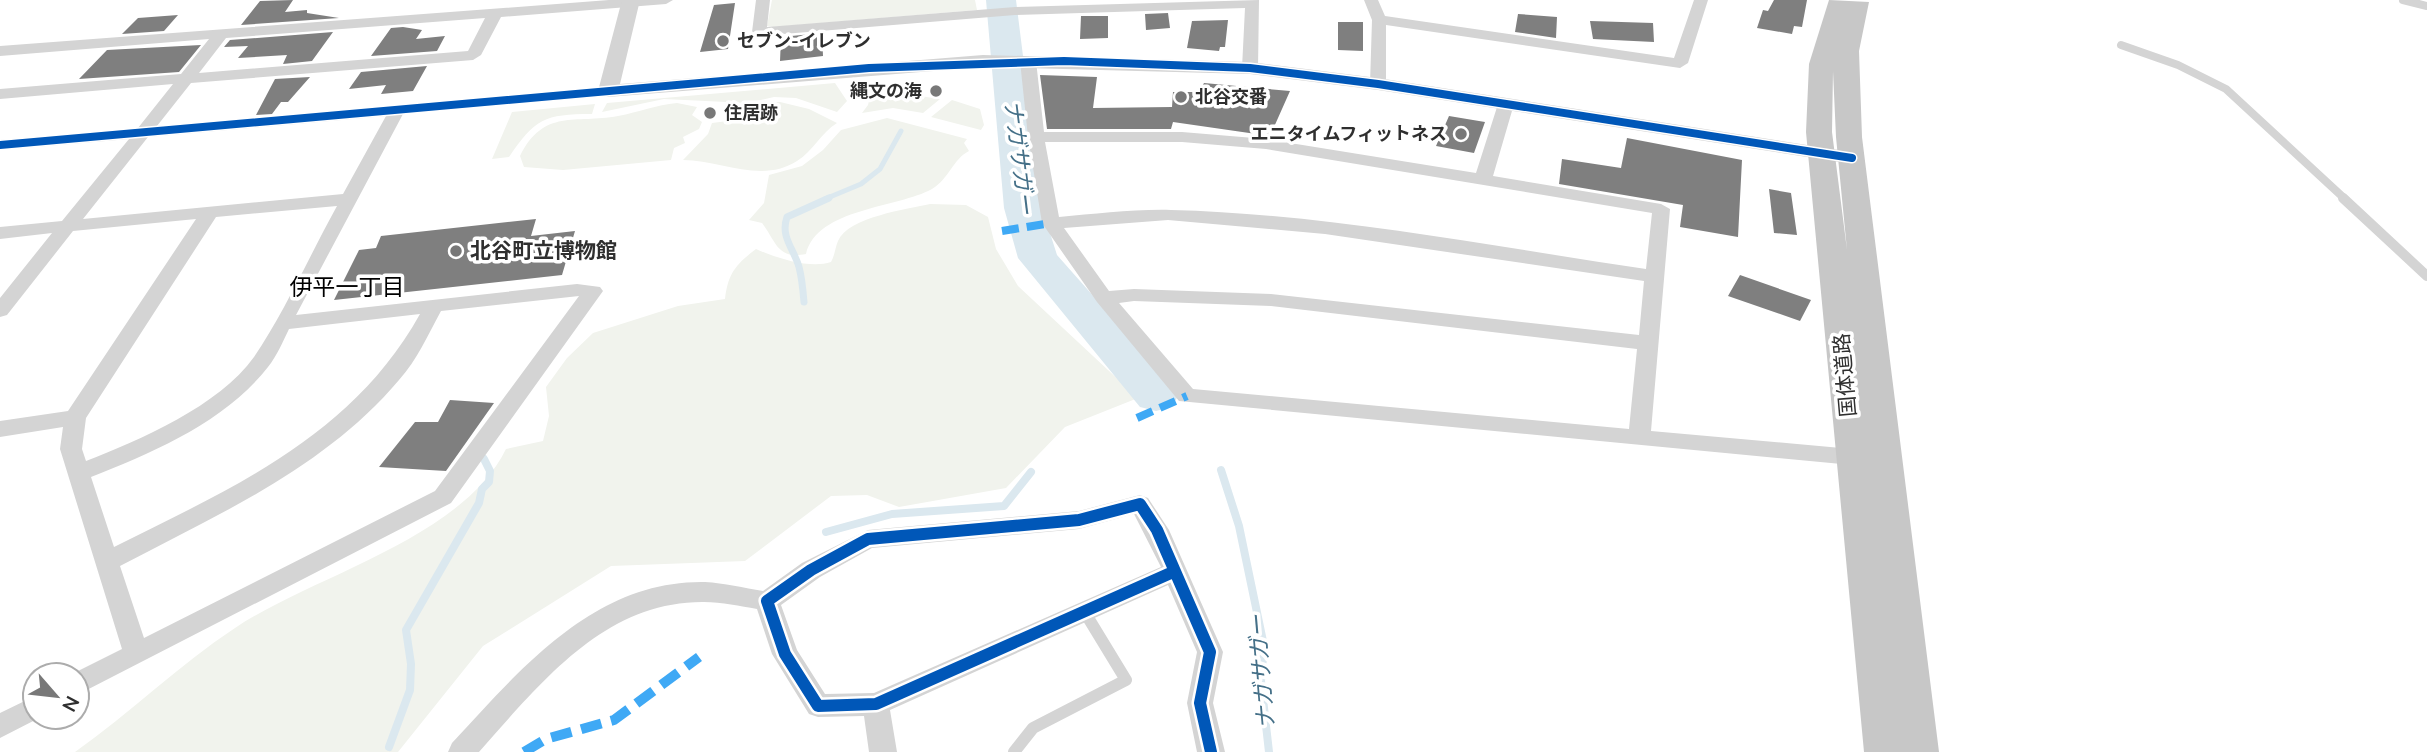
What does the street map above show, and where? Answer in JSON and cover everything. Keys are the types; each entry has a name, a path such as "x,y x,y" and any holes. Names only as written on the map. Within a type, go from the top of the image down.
{"main road":[{"name":"国体道路","path":"1840,0 1832,18 1817,82 1836,155 1917,752"},
{"name":"国体道路","path":"1859,0 1851,18 1846,83 1836,155 1852,457 1886,752"}],"street":[{"path":"0,51 666,0"},
{"path":"762,0 759,32 1016,11 1252,1 1251,68"},
{"path":"1371,0 1378,20 1378,84"},
{"path":"1378,20 1680,63 1701,0"},
{"path":"608,91 631,1"},
{"path":"0,94 473,55 495,14"},
{"path":"0,311 220,36"},
{"path":"0,145 608,91 984,61 1027,61 1251,68 1378,84 1836,155"},
{"path":"1027,61 1036,138 1051,223 1104,298 1187,396 1852,457"},
{"path":"1483,180 1506,104"},
{"path":"78,474 142,449 211,409 234,391 261,362 398,109"},
{"path":"1036,138 1182,137 1266,144 1661,209 1639,438"},
{"path":"0,233 348,199"},
{"path":"136,653 71,449 75,418 209,214"},
{"path":"1051,223 1168,215 1238,219 1325,228 1653,276"},
{"path":"91,677 443,497 593,291 577,290 284,323"},
{"path":"1104,298 1133,295 1271,300 1647,343"},
{"path":"106,562 268,475 348,420 394,373 434,306"},
{"path":"0,429 75,418"},
{"path":"462,752 547,659 589,625 636,601 702,592 767,601 811,570 868,539 1079,520 1140,504 1157,530 1210,652 1200,703 1211,752"},
{"path":"767,601 785,654 818,706 876,704 1173,572"},
{"path":"876,704 883,752"},
{"path":"0,726 21,715"}],"lane":[{"path":"2403,0 2427,6"},
{"path":"2121,45 2178,65 2226,89 2427,276"},
{"path":"1014,752 1033,728 1126,680 1084,611"}],"shaded area":[{"path":"772,0 975,0 977,10 773,27 767,26"},
{"path":"835,83 847,101 837,112 796,98 774,97 747,103 664,99 602,112 607,103"},
{"path":"893,92 940,99 923,113 893,108 862,113 868,105 871,93"},
{"path":"952,100 980,109 984,125 981,130 931,117"},
{"path":"780,102 809,109 837,123 803,157 783,168 755,171 683,160 708,134 712,123 743,119 758,106"},
{"path":"677,103 697,107 692,115 702,122 699,129 683,137 685,143 674,148 671,160 563,170 524,167 520,156 529,141 550,124 618,116"},
{"path":"595,104 592,114 562,115 542,121 526,134 509,157 492,159 512,112"},
{"path":"887,118 967,139 964,143 969,151 932,189 842,218 813,239 806,254 783,252 762,223 749,220 764,203 769,175 802,166 823,150 841,130"},
{"path":"930,204 966,205 988,217 996,249 1018,286 1138,398 1065,427 1006,488 899,507 867,495 831,496 745,561 611,566 483,646 398,752 75,752 194,657 235,628 422,531 456,507 485,480 506,449 543,441 549,416 546,387 567,358 593,333 678,306 725,299 734,271 756,249 803,263 831,262 838,241 854,226 880,215"}],"building":[{"path":"293,0 285,12 307,10 307,13 339,18 241,25 260,1"},
{"path":"1774,0 1807,0 1802,27 1794,26 1792,34 1757,28 1763,10 1768,11"},
{"path":"735,3 728,49 700,52 714,5"},
{"path":"1168,13 1170,28 1146,30 1145,14"},
{"path":"1518,14 1557,17 1556,38 1515,32"},
{"path":"178,15 164,31 122,34 138,18"},
{"path":"1081,16 1108,16 1108,38 1080,39"},
{"path":"1228,20 1225,47 1220,47 1219,51 1187,48 1192,21"},
{"path":"1590,21 1653,23 1654,42 1593,39"},
{"path":"1338,22 1363,22 1363,51 1338,50"},
{"path":"391,28 422,30 416,39 445,36 437,51 371,56"},
{"path":"333,32 312,61 283,64 287,55 238,58 248,46 224,47 230,40"},
{"path":"822,33 823,56 780,61 781,37"},
{"path":"201,45 179,72 79,79 107,50"},
{"path":"427,66 413,91 381,94 386,85 349,89 361,72"},
{"path":"1040,75 1097,77 1093,108 1172,107 1173,92 1199,92 1204,83 1290,91 1270,136 1173,122 1171,129 1047,129"},
{"path":"310,77 288,102 281,102 272,114 256,115 275,79"},
{"name":"エニタイムフィットネス","path":"1449,116 1485,122 1474,153 1436,146"},
{"path":"1627,138 1742,160 1738,237 1680,227 1683,205 1559,184 1562,159 1621,168"},
{"path":"1769,189 1791,193 1797,235 1774,233"},
{"path":"536,219 531,236 575,231 562,275 334,300 359,250 376,248 381,236"},
{"path":"1740,275 1811,300 1800,321 1728,296"},
{"path":"450,400 494,403 446,471 379,467 415,422 438,422"}],"waterway":[{"name":"ナガサガー","path":"1001,0 1023,208 1038,258 1156,396"},
{"path":"825,199 861,184 880,169 901,131"},
{"path":"804,302 799,267 786,237 785,224 787,217 829,198"},
{"path":"389,747 410,690 411,664 406,630 479,503 482,489 489,482 490,471 484,459"},
{"name":"ナガサガー","path":"1221,470 1239,526 1264,646 1261,681 1269,752"},
{"path":"826,532 892,514 1004,506 1031,472"}],"marked path":[{"path":"1002,231 1051,223"},
{"path":"1137,418 1187,396"},
{"path":"524,752 546,739 614,720 699,657"}],"cycle path":[{"path":"0,145 869,68 1064,61 1250,68 1378,84 1852,158"},
{"path":"1173,572 876,704 818,706 785,654 767,601 811,570 868,539 1079,520 1140,504 1157,530 1210,652 1200,703 1211,752"}],"place":[{"name":"セブン-イレブン","path":"723,41"},
{"name":"縄文の海","path":"936,91"},
{"name":"北谷交番","path":"1181,97"},
{"name":"住居跡","path":"710,113"},
{"name":"エニタイムフィットネス","path":"1461,134"},
{"name":"北谷町立博物館","path":"456,251"}],"district":[{"name":"伊平一丁目","path":"347,287"}]}
